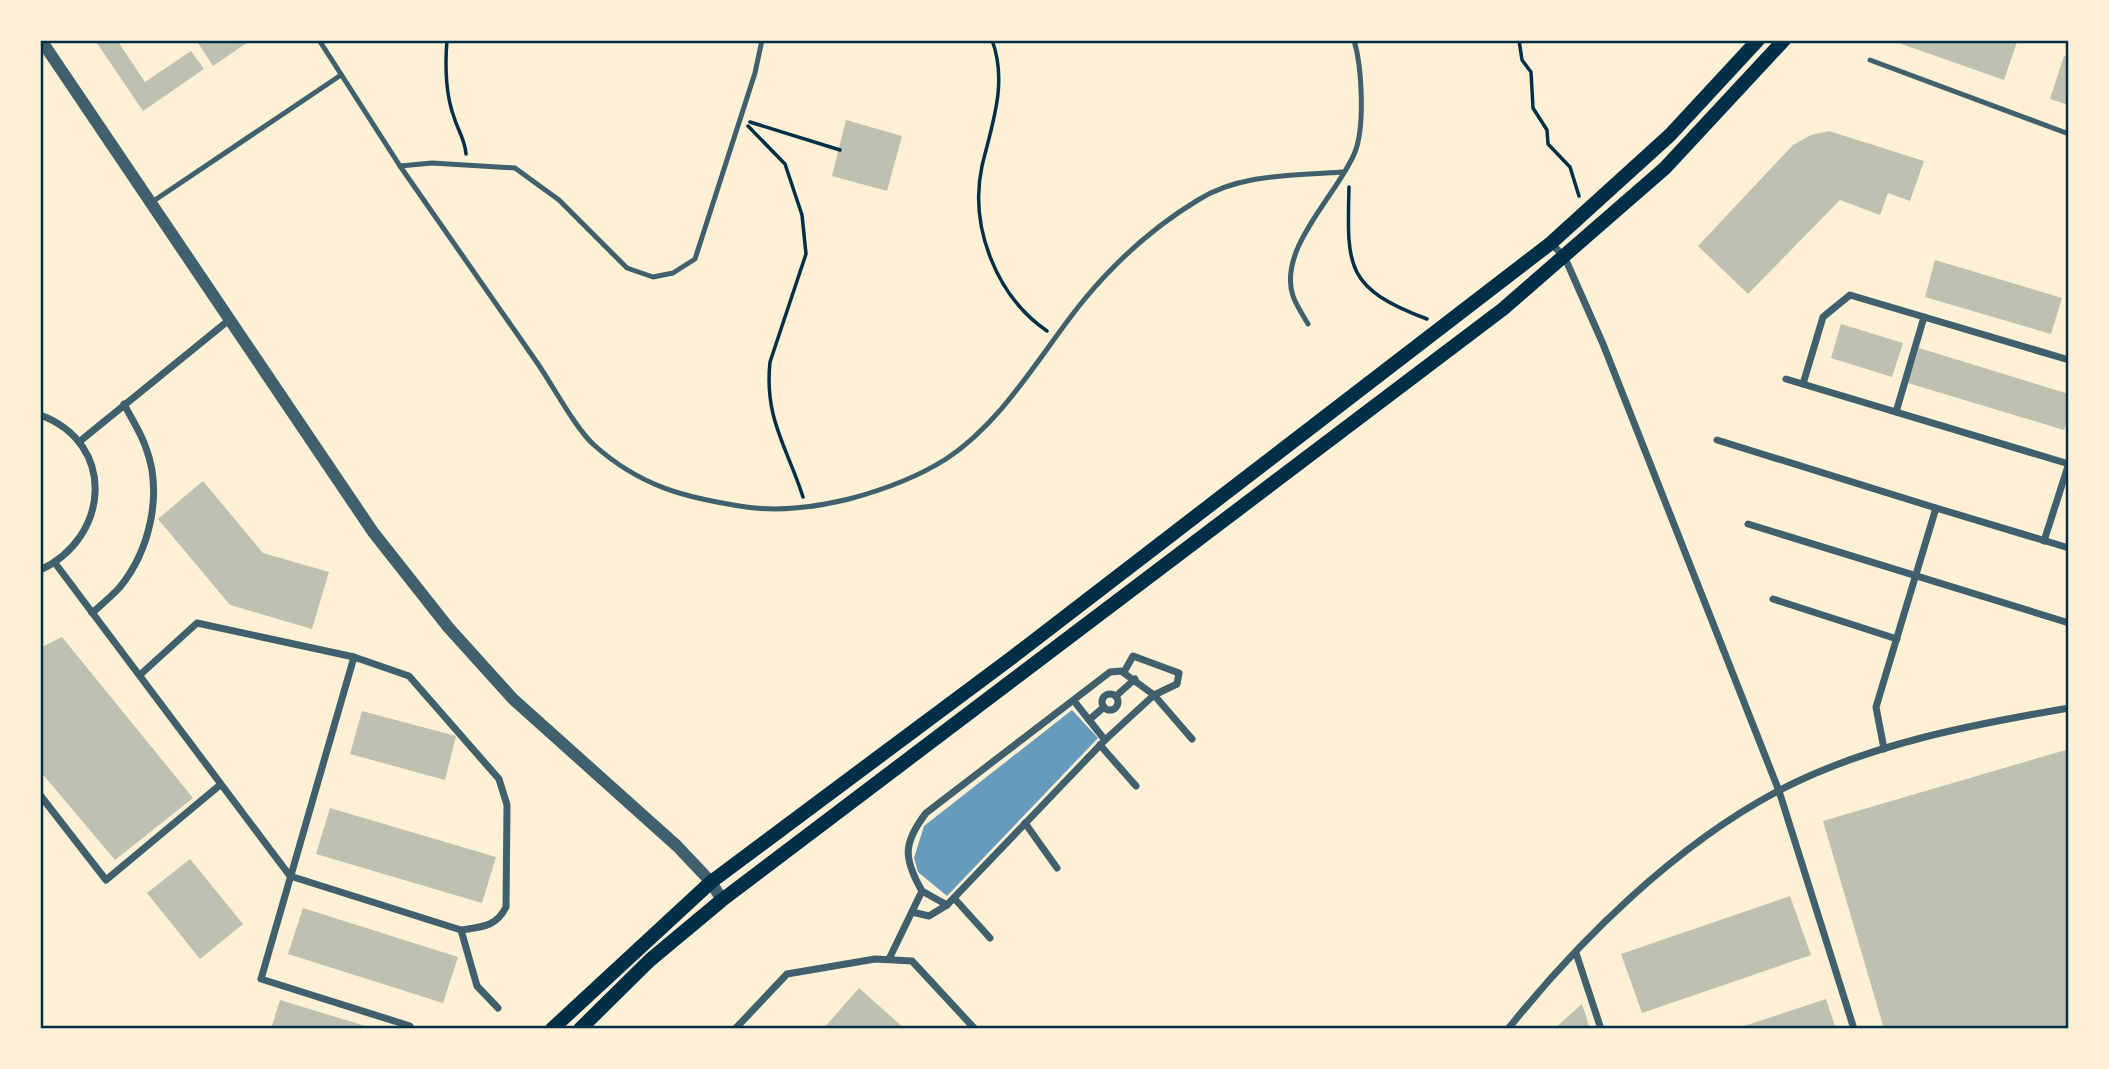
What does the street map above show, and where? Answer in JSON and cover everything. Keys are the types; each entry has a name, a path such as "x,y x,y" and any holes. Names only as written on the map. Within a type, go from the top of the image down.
{"main road":[{"path":"552,1029 711,882 1447,327 1551,243 1671,135 1758,40"},
{"path":"580,1029 650,960 722,900 1503,309 1565,258 1665,168 1784,40"}],"street":[{"path":"41,40 373,532 448,627 513,699 677,846 711,882 722,900"},
{"path":"1551,243 1565,258 1603,344 1779,791 1854,1029"},
{"path":"1803,384 1823,317 1850,295 2069,360"},
{"path":"1896,412 1924,317"},
{"path":"79,442 229,320"},
{"path":"1786,379 2069,464 2045,541"},
{"path":"92,613 120,588 134,567 153,508 154,478 146,448 124,404"},
{"path":"40,415 65,429 79,442 93,473 94,508 81,539 55,563 40,570"},
{"path":"1717,440 2069,548"},
{"path":"1884,749 1877,706 1936,508"},
{"path":"1748,524 2069,623"},
{"path":"55,563 141,674 220,785 290,876 461,930 488,926 499,920 506,906 507,805 499,779 409,676 354,657 197,623 141,674"},
{"path":"1773,599 1897,639"},
{"path":"912,912 929,916 947,905 1102,742 1154,695 1177,684 1179,673 1133,656 1124,672"},
{"path":"354,657 261,979 410,1026"},
{"path":"947,905 922,891 909,868 908,849 912,831 926,813 1110,673 1124,672 1135,679 1154,695 1192,739"},
{"path":"1105,695 1116,696 1135,679"},
{"path":"1097,682 1105,695"},
{"path":"1104,707 1102,704 1105,695"},
{"path":"1115,708 1118,699 1116,696"},
{"path":"1074,701 1136,786"},
{"path":"1089,720 1104,707 1115,708 1125,721"},
{"path":"1508,1029 1576,953 1662,870 1718,828 1779,791 1884,749 1950,730 2069,708"},
{"path":"40,795 106,880 220,785"},
{"path":"1025,823 1057,868"},
{"path":"889,959 922,891"},
{"path":"954,898 990,938"},
{"path":"461,930 477,986 498,1007"},
{"path":"1576,953 1601,1029"},
{"path":"734,1029 787,974 875,958 912,961 975,1029"}],"lane":[{"path":"319,40 400,166 593,444 660,489 694,499 767,510 825,505 887,489 946,459 979,432 1112,270 1151,232 1200,198 1226,186 1261,178 1342,172"},
{"path":"400,166 432,163 515,168 559,200 627,268 653,277 673,273 695,259 741,120 762,40"},
{"path":"1308,324 1293,295 1291,275 1295,258 1314,217 1354,153 1359,122 1354,40"},
{"path":"1870,60 2069,134"},
{"path":"149,203 341,75"}],"path":[{"path":"447,40 446,83 454,119 465,139"},
{"path":"992,40 999,60 999,90 982,167 981,227 988,255 1004,284 1031,321 1056,337"},
{"path":"1519,40 1522,60 1531,72 1533,108 1547,130 1548,144 1570,167 1585,214"},
{"path":"741,120 841,150"},
{"path":"741,120 785,164 802,215 806,254 773,352 768,380 777,434 806,506"},
{"path":"1354,153 1349,187 1348,230 1353,271 1379,297 1399,309 1447,327"}],"water":[{"path":"1072,710 1098,738 947,896 918,872 914,858 924,826"}],"building":[{"path":"95,40 117,40 145,82 191,51 204,69 143,111"},
{"path":"196,40 251,40 213,66"},
{"path":"1893,41 2017,42 2004,80"},
{"path":"2064,56 2069,58 2069,105 2050,99"},
{"path":"846,120 902,136 887,191 832,176"},
{"path":"1829,131 1924,161 1910,201 1888,193 1880,215 1840,200 1748,294 1698,246 1793,145 1811,135"},
{"path":"1935,260 2062,298 2051,334 1925,297"},
{"path":"1841,324 1903,343 1892,377 1831,358"},
{"path":"1919,348 2069,394 2069,414 2064,430 1908,383"},
{"path":"203,481 263,553 329,572 312,629 230,605 158,519"},
{"path":"62,637 193,798 115,860 40,771 40,648"},
{"path":"362,711 456,736 445,780 350,754"},
{"path":"2069,749 2069,1029 1884,1029 1823,821"},
{"path":"330,808 496,857 482,903 316,854"},
{"path":"190,859 243,924 200,959 147,893"},
{"path":"1790,896 1811,955 1642,1013 1621,954"},
{"path":"303,908 458,957 443,1003 288,954"},
{"path":"859,988 905,1029 823,1029"},
{"path":"1826,999 1836,1029 1738,1029 1738,1028"},
{"path":"280,1000 372,1028 372,1029 271,1029"},
{"path":"1582,1004 1590,1029 1554,1029"}]}
